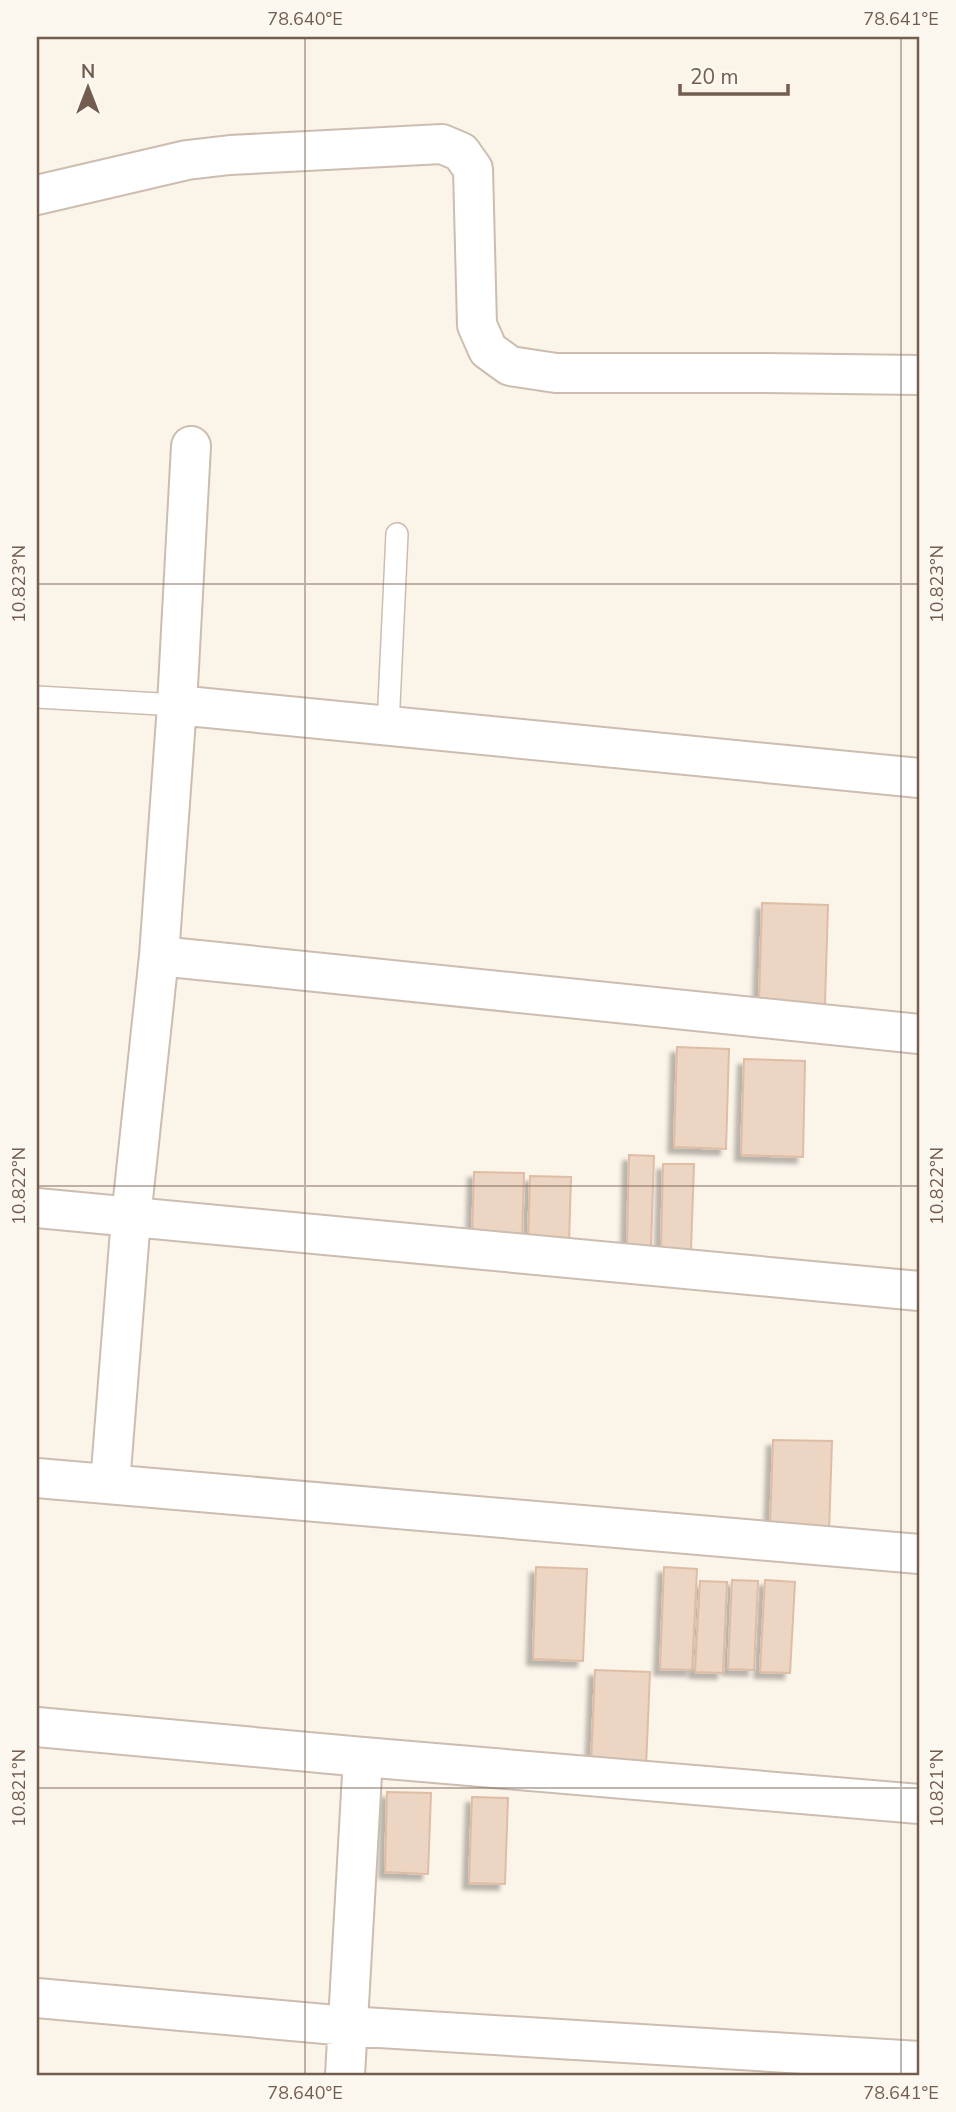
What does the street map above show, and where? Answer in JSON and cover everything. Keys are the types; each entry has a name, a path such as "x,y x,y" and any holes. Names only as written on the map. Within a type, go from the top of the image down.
{"street":[{"path":"37,195 187,159 442,144 461,152 473,169 477,325 488,350 510,366 555,373 919,375"},
{"path":"110,1484 131,1218 159,957 177,705 191,446"},
{"path":"177,705 919,778"},
{"path":"159,957 919,1034"},
{"path":"37,1208 919,1292"},
{"path":"37,1478 919,1554"},
{"path":"37,1727 919,1804"},
{"path":"345,2075 363,1757"},
{"path":"37,1998 347,2026 919,2062"}],"lane":[{"path":"388,726 397,534"},
{"path":"37,696 177,705"}],"building":[{"path":"762,903 828,905 825,1004 759,1002"},
{"path":"677,1047 729,1049 726,1149 674,1147"},
{"path":"744,1059 805,1061 803,1157 741,1155"},
{"path":"629,1155 654,1156 651,1246 627,1245"},
{"path":"663,1164 694,1164 691,1250 661,1250"},
{"path":"474,1172 524,1173 522,1241 472,1239"},
{"path":"530,1176 571,1177 569,1244 528,1243"},
{"path":"773,1440 832,1441 829,1532 770,1529"},
{"path":"536,1567 587,1569 583,1661 533,1659"},
{"path":"664,1567 697,1569 692,1670 660,1669"},
{"path":"732,1580 758,1581 754,1670 728,1669"},
{"path":"765,1580 795,1582 790,1673 760,1672"},
{"path":"700,1581 727,1582 723,1673 695,1672"},
{"path":"595,1670 650,1672 646,1767 591,1764"},
{"path":"387,1792 431,1793 428,1874 385,1872"},
{"path":"472,1797 508,1798 505,1884 469,1883"}]}
